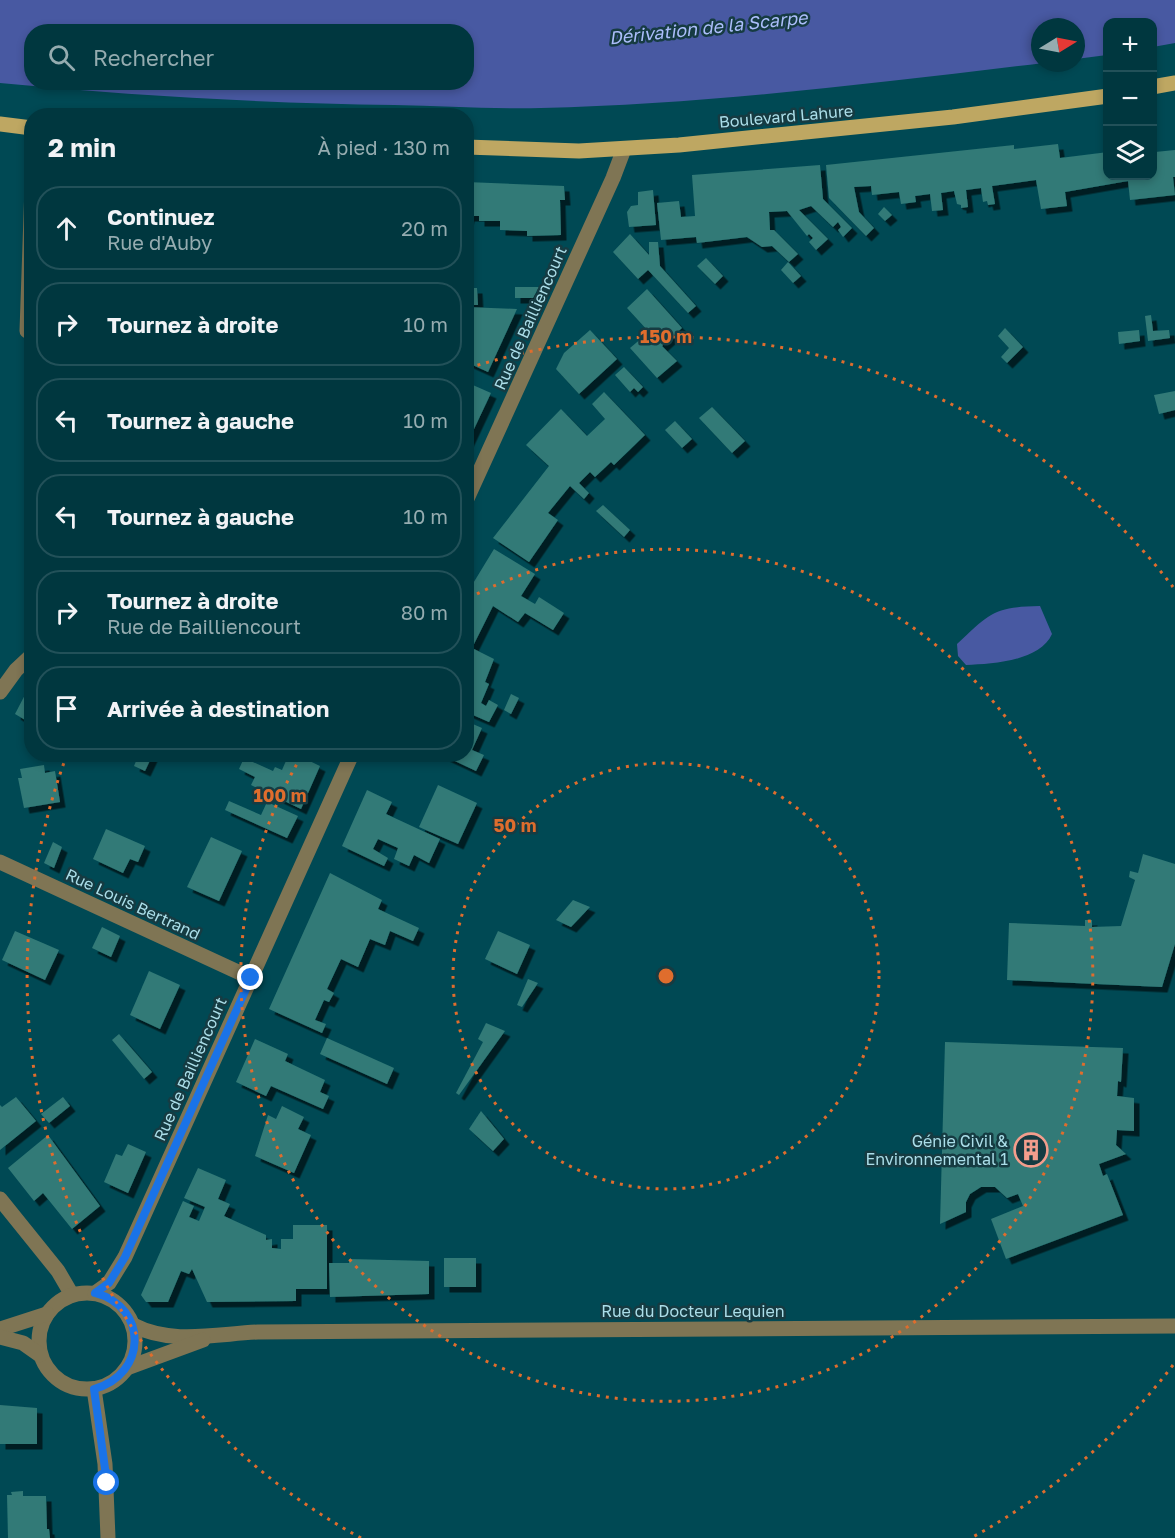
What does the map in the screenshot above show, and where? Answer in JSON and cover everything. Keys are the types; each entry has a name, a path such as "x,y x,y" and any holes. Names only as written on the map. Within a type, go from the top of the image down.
{"main road":[{"path":"1157,86 1175,83"},
{"name":"Boulevard Lahure","path":"474,147 570,151 624,149 943,118 1103,97"},
{"path":"0,124 24,127"}],"street":[{"name":"Rue de Bailliencourt","path":"474,483 613,178 624,149"},
{"path":"0,692 24,662"},
{"name":"Rue de Bailliencourt","path":"95,1293 109,1283 125,1257 348,762"},
{"name":"Rue Louis Bertrand","path":"0,862 251,978"},
{"path":"0,1199 58,1271 72,1294"},
{"path":"95,1293 116,1302 133,1325 135,1347 127,1368 116,1379 94,1389 78,1389 64,1384 47,1369 40,1355 39,1334 46,1314 57,1302 72,1294 95,1293"},
{"path":"0,1329 46,1314"},
{"name":"Rue du Docteur Lequien","path":"133,1325 144,1331 168,1336 211,1336 258,1332 1175,1326"},
{"name":"Rue du Docteur Lequien","path":"127,1368 211,1336"},
{"path":"0,1337 23,1343 40,1355"},
{"path":"94,1389 105,1464 108,1538"}],"water":[{"name":"Dérivation de la Scarpe","path":"0,0 1175,0 1175,43 1157,46 1157,18 1103,18 1103,56 1085,58 1085,18 1031,18 1031,65 793,92 604,106 523,108 246,101 77,90 474,90 474,24 24,24 24,85 0,83"},
{"path":"1040,606 1052,634 1037,650 1002,662 966,665 958,656 957,644 994,613 1012,608"}],"building":[{"path":"1058,144 1060,158 1103,153 1103,180 1157,180 1157,152 1175,150 1175,177 1173,177 1175,195 1130,200 1128,181 1065,192 1067,206 1041,209 1036,180 992,186 995,204 988,205 987,201 983,202 981,188 966,190 968,207 961,208 961,205 957,204 954,191 941,193 943,210 932,211 930,194 915,196 916,202 901,204 899,192 872,195 871,186 854,187 859,212 874,228 866,236 829,198 826,165 1014,145 1014,149"},
{"path":"820,165 823,199 852,228 843,237 838,230 841,227 838,222 833,227 811,206 799,210 828,239 816,250 809,242 813,238 809,234 807,236 787,211 769,212 770,230 774,230 798,254 789,262 772,246 762,247 747,237 697,243 696,237 661,240 657,203 679,201 681,217 695,216 692,175"},
{"path":"474,182 564,186 565,200 560,200 561,235 527,236 527,231 500,230 500,221 479,221 479,216 474,216"},
{"path":"653,190 656,225 629,227 627,212 631,206 638,205 638,192"},
{"path":"884,207 892,215 885,221 878,214"},
{"path":"630,234 649,255 649,242 658,242 660,266 696,306 688,313 648,270 638,279 613,252"},
{"path":"706,258 723,276 715,284 697,266"},
{"path":"788,262 801,276 793,283 781,270"},
{"path":"515,287 539,287 533,298 515,298"},
{"path":"474,288 477,288 478,305 474,305"},
{"path":"647,289 682,328 662,346 677,361 657,378 630,348 649,332 627,308"},
{"path":"474,307 517,309 488,372 474,366"},
{"path":"1151,315 1153,331 1169,330 1170,338 1148,341 1145,316"},
{"path":"1005,328 1023,347 1007,363 1001,357 1009,348 998,336"},
{"path":"590,330 617,359 579,394 556,369 564,353"},
{"path":"1139,330 1140,341 1119,344 1118,332"},
{"path":"624,367 643,387 638,392 634,388 630,392 615,375"},
{"path":"474,386 491,393 474,429"},
{"path":"1175,391 1175,410 1159,414 1154,395"},
{"path":"604,392 645,435 614,465 611,462 595,477 590,472 579,483 589,493 584,499 570,486 548,513 558,520 529,562 493,538 549,466 526,445 561,409 587,436 605,419 592,404"},
{"path":"712,407 745,441 732,453 699,418"},
{"path":"675,421 692,439 682,448 665,430"},
{"path":"603,505 630,530 624,537 596,511"},
{"path":"494,549 535,574 521,596 535,604 539,597 564,613 553,630 525,613 518,622 493,606 474,644 474,582"},
{"path":"474,649 494,659 485,682 489,684 481,703 486,706 489,700 498,705 489,722 474,715"},
{"path":"511,694 519,698 511,714 504,710"},
{"path":"24,697 24,719 15,714"},
{"path":"474,724 482,728 474,746"},
{"path":"474,751 484,755 476,771 457,762 474,762"},
{"path":"136,762 149,762 145,771 134,766"},
{"path":"242,762 253,762 273,771 275,767 282,770 286,762 312,762 320,766 301,809 251,785 255,777 239,769"},
{"path":"44,765 45,773 55,771 60,802 24,808 18,778 22,778 20,769"},
{"path":"438,785 477,803 458,844 419,827"},
{"path":"367,790 392,802 386,814 440,839 429,863 414,855 409,866 394,859 398,848 378,839 373,849 388,858 384,866 342,846"},
{"path":"229,801 261,815 267,802 298,816 287,838 225,810"},
{"path":"106,829 145,846 138,862 130,859 123,873 93,859"},
{"path":"211,837 242,851 219,901 187,887"},
{"path":"53,842 62,847 54,868 44,863"},
{"path":"1143,854 1175,864 1175,944 1162,987 1007,980 1009,923 1085,926 1085,920 1092,920 1092,927 1121,926 1135,880 1129,877 1130,871 1138,873"},
{"path":"330,873 382,900 378,909 419,928 413,941 390,931 385,945 370,939 358,967 341,959 327,989 334,993 329,1002 324,1000 315,1020 326,1024 322,1033 269,1009"},
{"path":"573,900 590,907 571,927 556,920"},
{"path":"102,927 120,936 111,957 92,948"},
{"path":"15,931 59,950 45,980 2,960"},
{"path":"498,931 530,945 517,974 485,959"},
{"path":"149,971 180,985 160,1029 130,1015"},
{"path":"528,979 538,983 522,1007 517,1005"},
{"path":"486,1023 505,1031 459,1095 456,1093 483,1042 478,1039"},
{"path":"119,1034 152,1072 144,1079 112,1040"},
{"path":"327,1038 394,1068 387,1084 320,1054"},
{"path":"255,1039 288,1054 285,1061 325,1080 320,1092 329,1096 323,1109 271,1086 266,1096 236,1082"},
{"name":"Génie Civil & Environnemental 1","path":"945,1042 1123,1048 1121,1082 1118,1081 1117,1096 1134,1098 1134,1131 1117,1130 1116,1145 1126,1154 1099,1164 1103,1176 1107,1174 1123,1215 1006,1259 991,1219 1023,1206 1018,1194 1007,1198 995,1187 981,1187 970,1194 966,1202 966,1212 940,1224"},
{"path":"16,1097 36,1121 0,1150 0,1105 2,1107"},
{"path":"63,1097 70,1106 49,1123 41,1114"},
{"path":"282,1106 304,1117 298,1129 311,1135 294,1173 255,1156 268,1115 276,1119"},
{"path":"481,1111 504,1139 493,1151 469,1129"},
{"path":"48,1135 100,1206 72,1229 43,1193 34,1201 8,1168"},
{"path":"128,1144 146,1152 128,1193 104,1182 116,1154 122,1156"},
{"path":"198,1168 226,1180 218,1199 230,1204 224,1216 266,1235 266,1240 272,1239 272,1248 281,1249 281,1239 293,1239 293,1225 327,1225 327,1289 296,1289 296,1301 207,1302 192,1269 189,1274 181,1271 168,1302 146,1302 141,1295 183,1201 194,1206 189,1217 199,1221 205,1207 184,1198"},
{"path":"444,1258 476,1258 476,1287 444,1287"},
{"path":"349,1259 429,1261 429,1294 330,1297 329,1263 349,1263"},
{"path":"0,1405 37,1408 37,1444 0,1444"},
{"path":"23,1491 23,1496 46,1496 47,1529 49,1529 50,1538 8,1538 7,1495 12,1495 11,1492"}],"place":[{"name":"Génie Civil & Environnemental 1","path":"1031,1150"}],"route":[{"path":"107,1483 94,1389 109,1384 127,1368 135,1347 135,1333 126,1312 116,1302 95,1293 109,1283 125,1257 251,978"}]}
